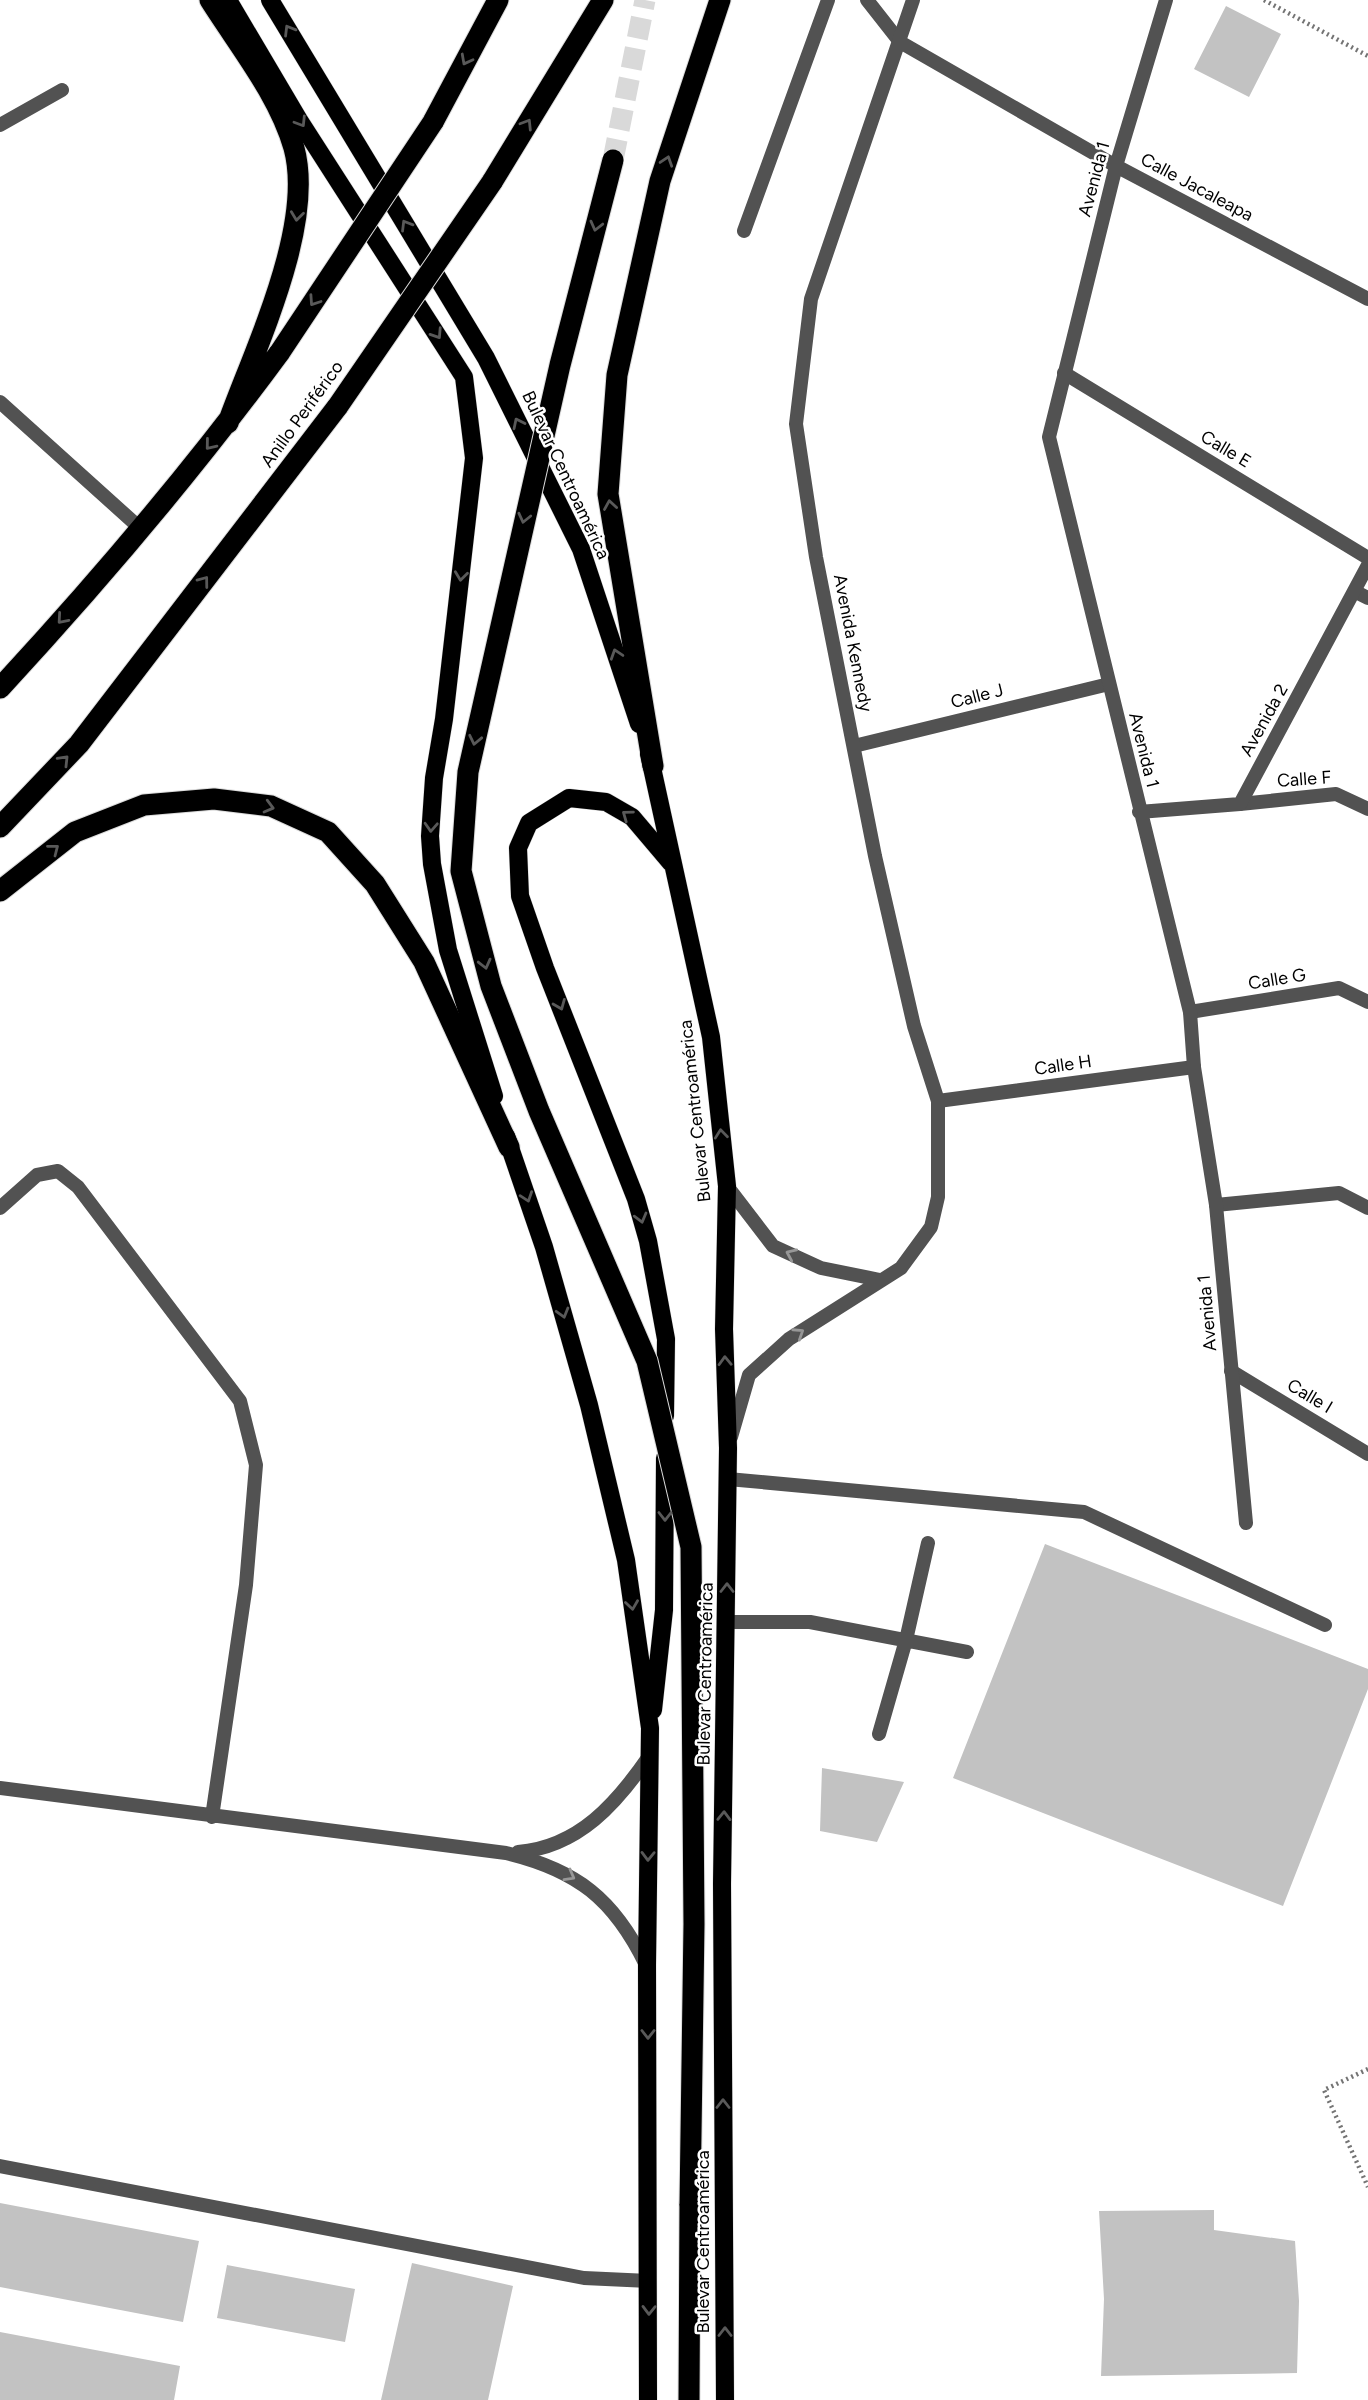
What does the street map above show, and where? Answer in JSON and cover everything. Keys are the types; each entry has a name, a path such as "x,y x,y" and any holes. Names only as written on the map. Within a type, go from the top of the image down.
{"highway":[{"path":"210,0 278,109 294,147 299,176 298,215 291,249 228,423"},
{"path":"0,688 141,529 228,423 281,352 433,122 498,0"},
{"name":"Anillo Periférico","path":"0,827 79,744 338,406 492,182 603,0"},
{"path":"653,766 608,494 617,375 660,181 720,0"},
{"path":"613,160 560,365 468,772 461,871 495,998 539,1111 647,1361 691,1547 694,1924 689,2400"},
{"path":"0,891 75,832 144,805 214,799 271,806 328,832 375,884 424,962 509,1147"}],"main road":[{"path":"228,0 299,120 464,377 474,458 444,719 434,778 430,836 432,864 448,950 509,1147 544,1247 589,1405 625,1560 650,1728"},
{"name":"Bulevar Centroamérica","path":"270,0 486,358 581,549 653,766 711,1037 727,1186 724,1329 728,1448 727,1622 722,1884 725,2400"},
{"path":"648,2400 647,1965 650,1728 664,1610 666,1339 636,1199 545,968 520,895 518,848 529,823 569,798 606,802 632,817 673,865"}],"street":[{"path":"744,231 828,0"},
{"path":"867,0 900,42"},
{"name":"Avenida Kennedy","path":"728,1448 749,1375 789,1339 901,1268 931,1227 939,1197 938,1101 914,1026 854,746 816,557 796,424 811,299 913,0"},
{"name":"Avenida 1","path":"1166,0 1116,166 1049,437 1189,1012 1194,1067 1216,1205 1246,1523"},
{"name":"Calle Jacaleapa","path":"900,42 1116,166 1368,299"},
{"path":"0,125 62,90"},
{"name":"Calle E","path":"1064,373 1368,558"},
{"path":"0,402 141,529"},
{"name":"Avenida 2","path":"1240,804 1362,595 1368,565"},
{"name":"Calle J","path":"854,746 1109,684"},
{"name":"Calle F","path":"1240,804 1336,794 1368,808"},
{"path":"1139,812 1240,804"},
{"name":"Calle G","path":"1189,1012 1339,988 1368,1002"},
{"name":"Calle H","path":"938,1101 1194,1067"},
{"path":"0,1208 37,1175 58,1171 78,1187 240,1401 256,1465 246,1585 212,1817"},
{"path":"727,1186 773,1246 821,1268 880,1280"},
{"path":"1216,1205 1339,1193 1368,1208"},
{"name":"Calle I","path":"1231,1371 1368,1454"},
{"path":"727,1479 1084,1512 1325,1625"},
{"path":"879,1734 906,1640 928,1543"},
{"path":"727,1622 810,1622 967,1652"},
{"path":"506,1853 535,1850 563,1841 589,1826 631,1784 650,1755"},
{"path":"0,1788 506,1853 543,1862 577,1879 607,1902 630,1931 647,1965"},
{"path":"0,2166 584,2278 649,2281"},
{"path":"640,2400 648,2379"}],"path":[{"path":"1264,0 1368,56"},
{"path":"1368,2069 1324,2090 1368,2188"}],"building":[{"path":"1226,6 1281,34 1249,97 1194,69"},
{"path":"1045,1544 1368,1669 1368,1689 1283,1906 953,1778"},
{"path":"822,1768 904,1782 877,1842 820,1831"},
{"path":"0,2203 199,2241 183,2322 0,2287"},
{"path":"1214,2210 1214,2230 1295,2241 1299,2301 1297,2373 1101,2376 1104,2299 1099,2211"},
{"path":"412,2263 513,2286 488,2400 381,2400"},
{"path":"227,2265 355,2289 345,2342 217,2318"},
{"path":"0,2332 180,2366 174,2400 0,2400"}],"tunnel":[{"path":"613,160 645,0"}]}
